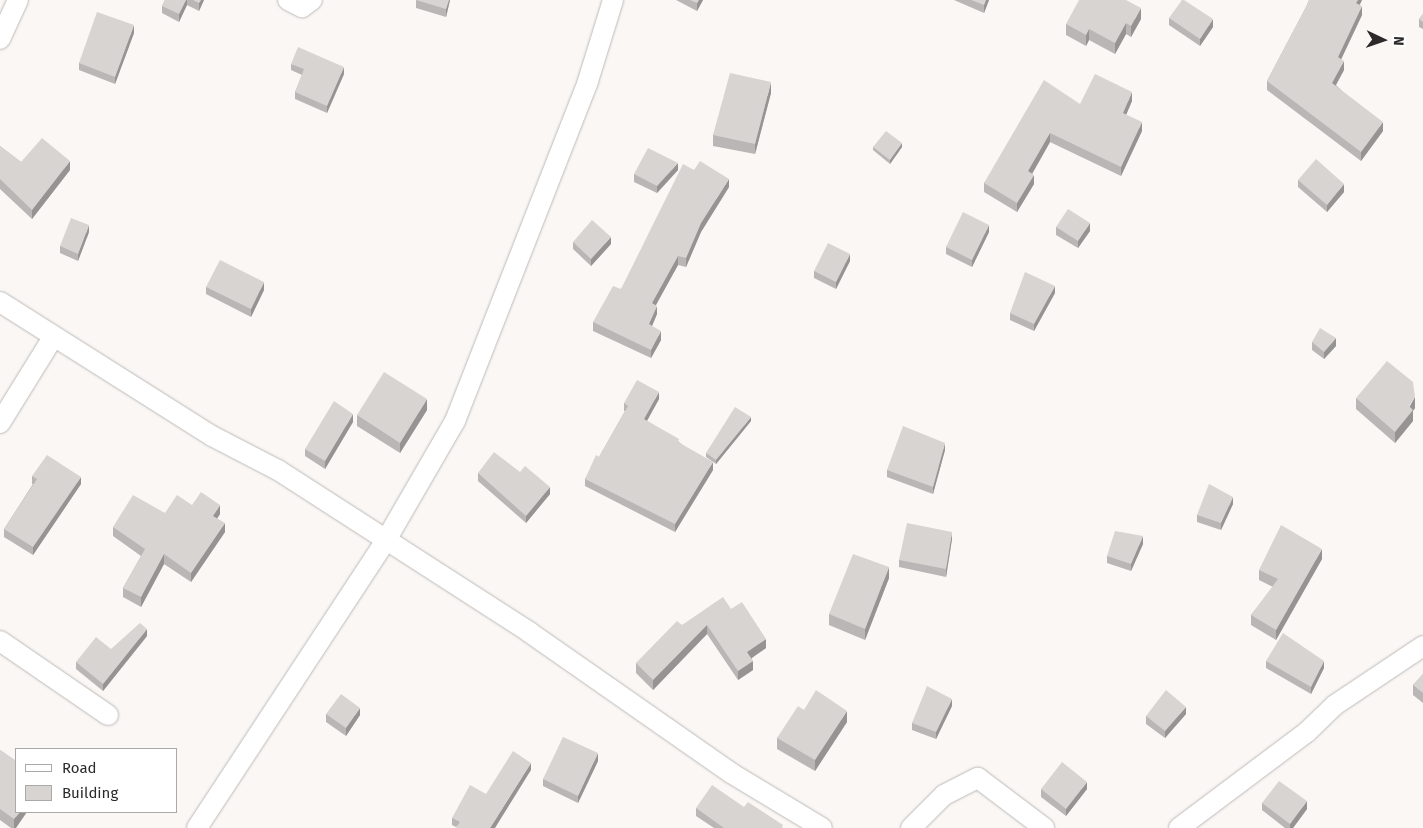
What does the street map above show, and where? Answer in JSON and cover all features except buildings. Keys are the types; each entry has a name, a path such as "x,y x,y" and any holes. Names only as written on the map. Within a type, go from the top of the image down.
{"street":[{"path":"0,38 18,0"},
{"path":"288,0 302,7 312,0"},
{"path":"197,828 386,540 455,421 588,82 613,0"},
{"path":"0,302 212,436 278,470 529,632 731,773 822,828"},
{"path":"0,423 54,336"},
{"path":"0,641 108,715"},
{"path":"1179,828 1307,732 1335,705 1423,646"},
{"path":"911,828 944,795 978,778 1044,828"}]}
